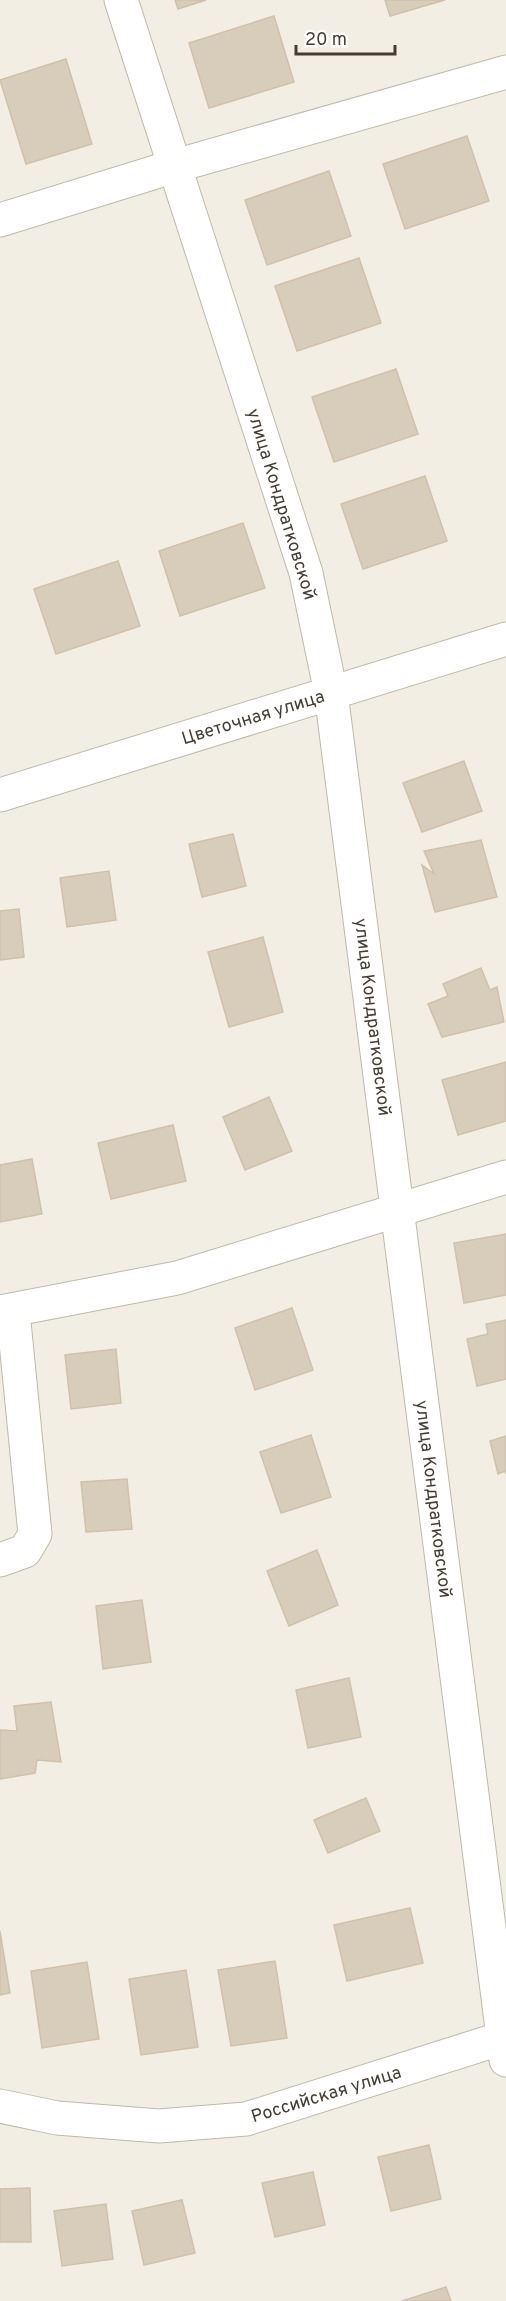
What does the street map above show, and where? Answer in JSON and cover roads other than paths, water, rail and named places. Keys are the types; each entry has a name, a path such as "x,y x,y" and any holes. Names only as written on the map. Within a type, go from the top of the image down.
{"street":[{"name":"улица Кондратковской","path":"121,0 306,573 331,693 505,2045"},
{"path":"0,220 175,166 506,72"},
{"name":"Цветочная улица","path":"0,795 506,639"},
{"path":"0,1560 25,1551 35,1534 6,1312 177,1278 506,1177"},
{"name":"Российская улица","path":"0,2106 57,2118 159,2126 246,2119 505,2045"}]}
